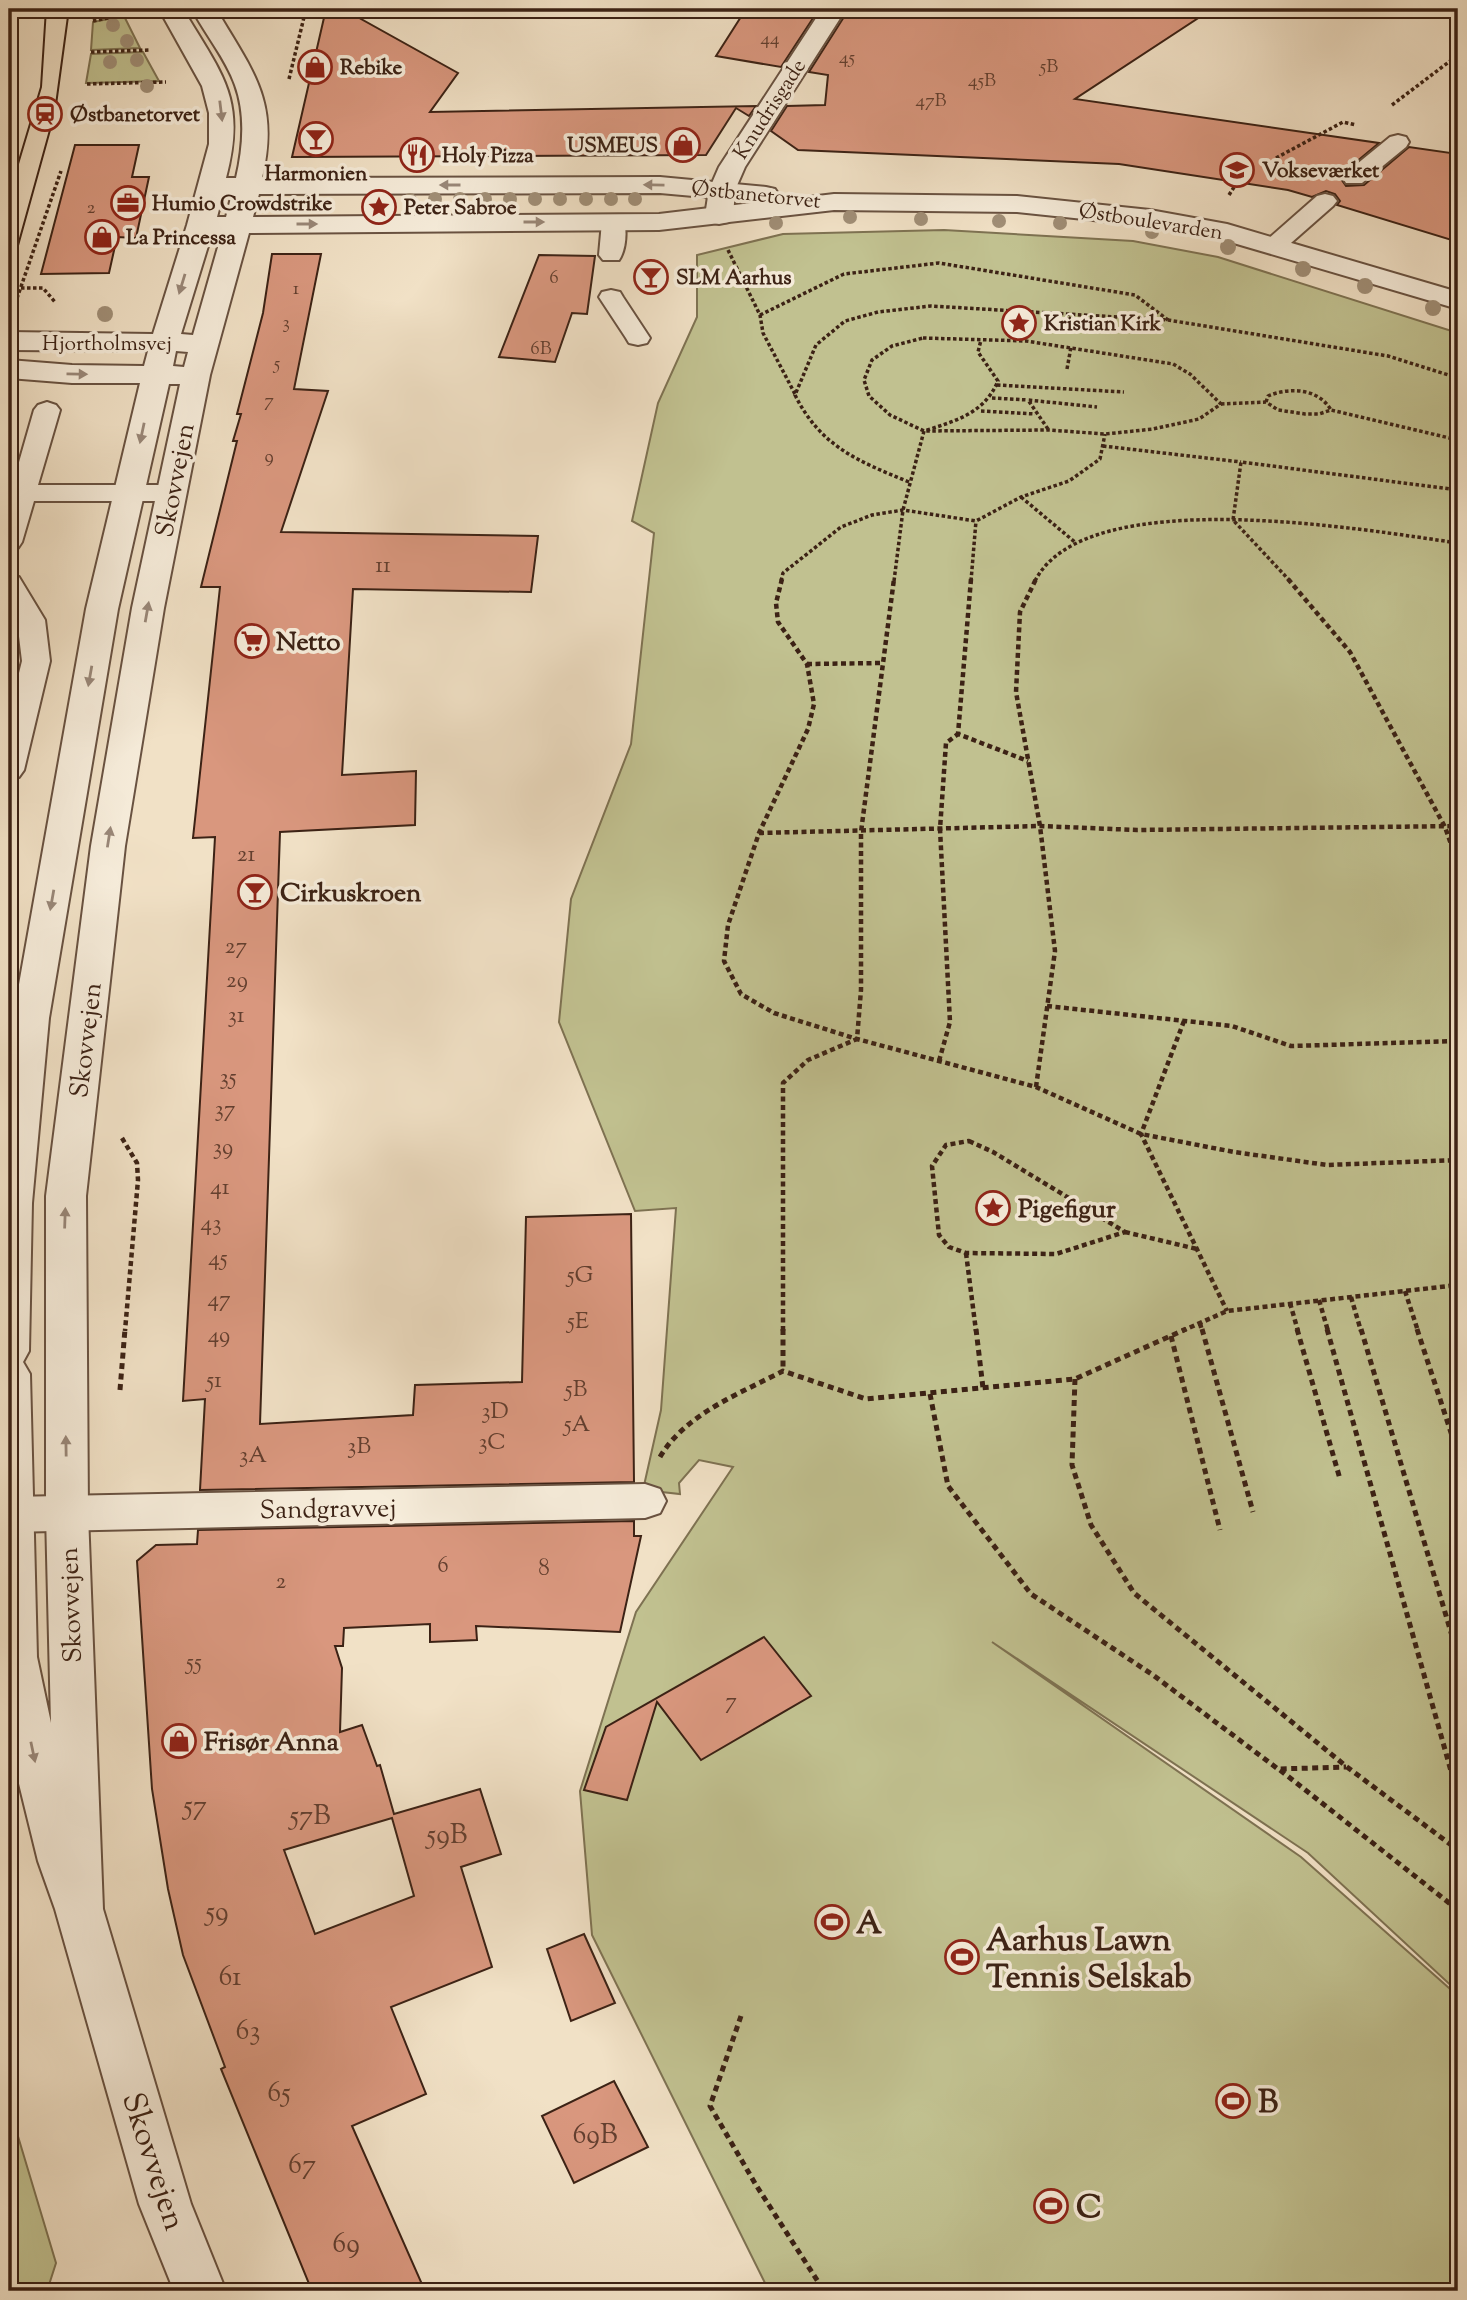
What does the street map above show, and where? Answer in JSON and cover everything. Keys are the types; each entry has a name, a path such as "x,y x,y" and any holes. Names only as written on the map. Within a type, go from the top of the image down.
{"street":[{"name":"Skovvejen","path":"9,1351 12,1203 31,1018 102,609 164,343 201,225 222,144 220,99 171,9"},
{"name":"Skovvejen","path":"79,1909 67,1514 64,1247 66,1196 108,846 148,608 196,375 238,225 255,152 255,117 248,85 204,9"},
{"name":"Knudrisgade","path":"721,203 732,167 834,9"},
{"name":"Østbanetorvet","path":"212,186 660,185 721,203"},
{"name":"Østbanetorvet","path":"201,225 659,222 721,203 834,202"},
{"name":"Østboulevarden","path":"834,202 926,202 1066,209 1150,218 1217,230 1275,245 1458,301"},
{"name":"Hjortholmsvej","path":"9,341 204,344"},
{"name":"Hjortholmsvej","path":"9,369 72,374 196,375"},
{"name":"Skovvejen","path":"9,1374 15,1657 34,1755 62,1861 79,1909 165,2204 200,2291"},
{"name":"Sandgravvej","path":"10,1514 645,1501"}],"lane":[{"path":"1354,178 1398,142"},
{"path":"1275,245 1325,201"},
{"path":"611,256 614,222"},
{"path":"611,297 638,338"},
{"path":"9,542 47,410"},
{"path":"23,493 171,492"},
{"path":"9,583 31,620 36,661 9,770"}],"path":[{"path":"255,117 285,92 306,9"},
{"path":"93,21 144,11"},
{"path":"9,46 20,44"},
{"path":"91,52 194,49"},
{"path":"87,84 212,81"},
{"path":"13,311 61,171"},
{"path":"727,248 760,315 764,333 808,421 833,444 867,465 909,482"},
{"path":"760,315 844,274 939,263 1135,295 1168,320"},
{"path":"20,288 43,288 60,308"},
{"path":"796,395 816,345 845,321 878,312 931,306 1168,320 1388,356 1458,377"},
{"path":"1221,404 1191,374 1173,363 1026,341 923,338 892,346 872,360 864,380 869,396 890,415 924,431 1049,430 1105,434 1153,429 1199,419 1221,404 1266,402 1278,410 1304,414 1319,414 1331,410 1458,440"},
{"path":"980,411 991,398 998,381 978,352 981,340"},
{"path":"1067,369 1071,347"},
{"path":"997,385 1124,392"},
{"path":"1266,402 1268,396 1276,392 1292,391 1320,396 1329,403 1331,410"},
{"path":"991,398 1097,407"},
{"path":"1028,400 1035,414 1049,430"},
{"path":"924,431 980,411 1035,414"},
{"path":"857,1039 861,990 861,832 903,510 924,431"},
{"path":"1105,434 1100,459 1069,481 1021,498 976,520 903,510 872,515 841,527 783,573 776,603 778,622 807,664 814,704 808,729 759,833 728,925 724,961 741,994 774,1013 857,1039 1036,1087 1141,1134 1327,1166 1458,1160"},
{"path":"1103,446 1458,490"},
{"path":"1233,520 1241,462"},
{"path":"1021,498 1076,543"},
{"path":"939,1061 950,1022 940,829 946,743 958,734 976,520"},
{"path":"1233,520 1314,607 1350,652 1445,827 1458,864"},
{"path":"1036,1087 1055,951 1040,826 1016,692 1020,612 1041,570 1076,543 1099,532 1144,522 1233,520 1356,528 1458,543"},
{"path":"807,664 883,663"},
{"path":"958,734 1029,762"},
{"path":"759,833 1040,826 1137,830 1458,827"},
{"path":"1047,1006 1232,1026 1291,1046 1458,1041"},
{"path":"1184,1021 1141,1134 1227,1311"},
{"path":"783,1371 783,1083 807,1060 857,1039"},
{"path":"1125,1232 1056,1254 966,1252 948,1247 939,1235 932,1166 946,1145 969,1141 993,1152 1125,1232 1197,1249"},
{"path":"119,1399 138,1180 137,1163"},
{"path":"966,1252 984,1388"},
{"path":"645,1501 665,1444 719,1405 783,1371 866,1399 1075,1379 1227,1311 1458,1285"},
{"path":"1405,1291 1458,1454"},
{"path":"1351,1297 1458,1656"},
{"path":"1319,1300 1458,1796"},
{"path":"1290,1304 1340,1479"},
{"path":"1200,1323 1253,1512"},
{"path":"1171,1336 1220,1530"},
{"path":"1075,1379 1072,1465 1091,1525 1135,1592 1347,1767 1458,1850"},
{"path":"930,1394 948,1486 1031,1594 1153,1675 1458,1910"},
{"path":"1278,1769 1347,1767"},
{"path":"741,2015 710,2106 756,2185 824,2291"}],"green space":[{"path":"124,16 140,48 91,50 93,22"},
{"path":"143,52 159,81 86,83 91,54"},
{"path":"944,230 1133,241 1218,257 1458,333 1458,1992 1308,1853 992,1642 1301,1857 1458,1996 1458,2291 769,2291 592,1935 580,1791 636,1612 733,1467 699,1460 679,1483 680,1494 643,1490 661,1410 676,1208 635,1211 559,1022 571,899 631,744 654,533 632,521 658,403 697,317 697,255 783,234"},
{"path":"14,2123 56,2263 47,2291 9,2291 9,2141"}],"building":[{"path":"326,9 343,9 458,73 430,112 756,106 749,116 736,108 706,155 292,157"},
{"path":"746,9 819,9 781,67 716,56"},
{"path":"849,9 1212,9 1075,99 1379,143 1344,172 1341,179 1346,186 1364,185 1409,147 1458,154 1458,242 1337,205 1340,201 1335,194 1326,191 1312,197 1288,190 1119,164 798,150 771,131 787,106 825,105 828,75 809,72"},
{"path":"75,145 139,145 132,177 149,177 136,238 117,237 109,273 41,274"},
{"path":"272,254 321,254 294,389 328,391 281,532 538,536 531,592 353,589 342,775 416,771 415,825 280,832 260,1424 413,1415 415,1385 522,1382 526,1217 631,1214 634,1482 200,1490 205,1399 183,1401 215,837 193,838 220,587 201,587 237,441 233,441 241,414 237,414 263,313"},
{"path":"539,255 595,256 587,314 572,313 555,362 499,357"},
{"path":"634,1521 634,1536 641,1536 620,1632 476,1626 477,1640 430,1642 430,1624 344,1628 343,1646 335,1646 342,1668 340,1732 362,1725 377,1766 380,1765 394,1814 480,1789 501,1854 461,1867 492,1967 391,2007 426,2094 352,2126 425,2291 312,2291 221,2069 225,2067 183,1955 168,1889 152,1789 137,1561 156,1545 197,1544 198,1530","holes":["392,1818 414,1896 315,1934 284,1850"]},
{"path":"764,1637 811,1696 701,1760 657,1702 627,1800 584,1790 606,1727"},
{"path":"584,1934 615,2003 571,2021 547,1949"},
{"path":"614,2081 648,2147 574,2183 542,2116"}],"tram line":[{"path":"9,194 41,87 46,9"},
{"path":"9,278 55,112 69,9"}],"place":[{"name":"Rebike","path":"315,67"},
{"name":"Østbanetorvet","path":"45,114"},
{"name":"Harmonien","path":"316,139"},
{"name":"USMEUS","path":"683,145"},
{"name":"Holy Pizza","path":"417,155"},
{"name":"Vokseværket","path":"1237,170"},
{"name":"Humio Crowdstrike","path":"128,203"},
{"name":"Peter Sabroe","path":"379,207"},
{"name":"La Princessa","path":"102,237"},
{"name":"SLM Aarhus","path":"651,277"},
{"name":"Kristian Kirk","path":"1019,323"},
{"name":"Netto","path":"252,641"},
{"name":"Cirkuskroen","path":"255,892"},
{"name":"Pigefigur","path":"993,1208"},
{"name":"Frisør Anna","path":"179,1741"},
{"name":"A","path":"832,1922"},
{"name":"Aarhus Lawn Tennis Selskab","path":"962,1957"},
{"name":"B","path":"1233,2101"},
{"name":"C","path":"1051,2206"}]}
